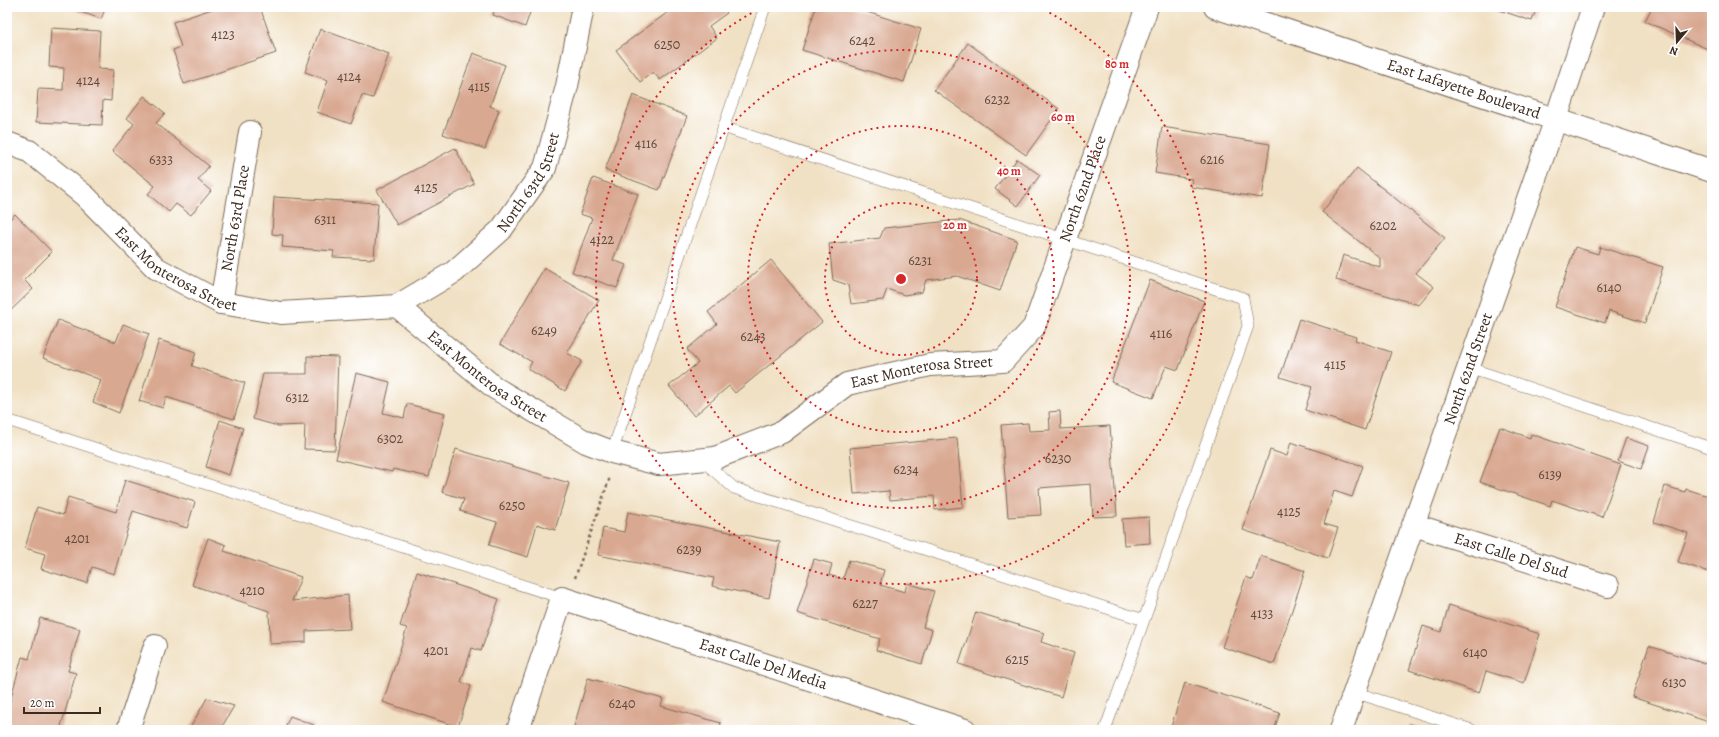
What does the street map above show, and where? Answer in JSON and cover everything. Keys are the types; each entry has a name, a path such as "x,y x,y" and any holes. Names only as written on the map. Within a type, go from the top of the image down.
{"street":[{"name":"North 63rd Street","path":"397,306 454,272 501,230 545,168 566,86 583,7"},
{"name":"North 62nd Place","path":"1003,361 1034,327 1147,7"},
{"name":"East Lafayette Boulevard","path":"1215,7 1712,171"},
{"name":"North 62nd Street","path":"1341,730 1556,119 1592,7"},
{"name":"North 63rd Place","path":"221,303 250,132"},
{"name":"East Monterosa Street","path":"7,143 29,151 84,196 156,268 221,303 281,313 397,306 495,388 586,442 615,453 658,464 715,458 782,432 847,384 930,365 1003,361"},
{"name":"East Calle Del Sud","path":"1414,525 1608,586"},
{"path":"518,730 568,600"},
{"name":"East Calle Del Media","path":"568,600 965,730"},
{"path":"128,730 155,646"}],"lane":[{"path":"615,453 723,127 765,7"},
{"path":"723,127 1066,238 1243,298 1248,326 1105,730"},
{"path":"1469,368 1712,448"},
{"path":"7,420 568,600"},
{"path":"701,459 734,488 1144,620"},
{"path":"1354,692 1472,730"}],"path":[{"path":"568,600 615,453"}],"building":[{"path":"66,7 106,7 101,19"},
{"path":"218,7 260,7 276,53 184,84 173,50 181,47 173,22"},
{"path":"495,7 532,7 525,27 493,15"},
{"path":"675,7 723,7 727,13 709,26 717,38 660,80 653,72 640,82 616,50"},
{"path":"816,7 851,7 921,29 904,82 802,50"},
{"path":"1490,7 1537,7 1532,21"},
{"path":"1652,7 1712,7 1712,51 1645,21"},
{"path":"51,28 100,31 98,69 113,70 111,101 103,100 102,125 36,122 38,89 63,90 64,68 49,67"},
{"path":"320,29 389,54 373,98 362,95 351,124 317,112 328,80 305,72"},
{"path":"968,43 1059,109 1026,155 934,90"},
{"path":"473,53 505,65 490,106 499,110 485,149 443,134"},
{"path":"633,95 687,116 659,190 605,170"},
{"path":"144,96 165,113 156,123 209,166 198,180 211,191 191,215 176,204 169,212 148,194 155,186 112,151 134,124 127,118"},
{"path":"1162,127 1270,144 1262,198 1191,187 1192,179 1155,173"},
{"path":"455,148 474,184 397,225 377,190"},
{"path":"1017,159 1040,175 1018,206 995,189"},
{"path":"1357,168 1445,238 1416,273 1434,287 1419,305 1336,280 1343,255 1380,267 1380,258 1322,212"},
{"path":"593,178 638,194 613,260 626,265 617,288 572,272 592,218 580,214"},
{"path":"274,197 378,203 374,259 333,257 334,251 282,247 283,235 272,234"},
{"path":"15,214 52,252 24,280 33,289 7,314 7,222"},
{"path":"959,220 1017,240 1000,291 957,276 926,280 922,292 904,295 887,289 883,300 851,304 848,285 833,280 829,244 880,238 884,228"},
{"path":"1575,247 1598,254 1600,247 1663,267 1645,323 1609,311 1605,323 1555,307"},
{"path":"771,260 822,322 735,393 729,386 694,416 669,386 698,363 687,349 717,324 708,312"},
{"path":"544,268 599,300 567,353 582,361 565,391 528,369 532,362 500,344"},
{"path":"1150,280 1204,301 1178,370 1166,366 1153,398 1111,382"},
{"path":"1299,319 1356,337 1355,340 1391,352 1365,430 1305,410 1312,387 1280,377"},
{"path":"58,320 116,342 123,324 149,334 119,413 93,402 101,380 43,358"},
{"path":"159,340 196,352 192,366 245,383 234,419 166,397 163,408 139,401"},
{"path":"307,356 338,357 335,450 304,449 305,425 278,426 253,419 263,374 307,374"},
{"path":"356,373 390,382 383,413 404,418 407,404 445,413 429,477 393,469 392,472 336,459"},
{"path":"1060,411 1061,429 1110,426 1117,516 1093,517 1091,484 1039,488 1041,515 1008,517 1001,425 1028,423 1029,431 1050,430 1049,412"},
{"path":"220,420 243,428 229,475 206,467"},
{"path":"1500,427 1530,438 1531,434 1621,465 1602,517 1552,500 1550,506 1480,482"},
{"path":"957,438 963,507 935,510 934,496 890,500 889,491 854,494 850,448"},
{"path":"1626,438 1649,446 1641,469 1618,461"},
{"path":"1291,442 1363,466 1352,497 1334,491 1324,524 1338,528 1328,558 1243,530 1270,450 1287,456"},
{"path":"456,449 569,483 555,530 537,524 528,557 489,545 497,522 460,511 464,499 442,492"},
{"path":"125,480 195,502 187,528 133,511 114,574 92,567 87,583 41,569 45,554 25,548 37,507 63,515 68,497 116,512"},
{"path":"1665,486 1685,492 1686,489 1712,497 1712,573 1678,562 1688,533 1654,522"},
{"path":"628,512 780,542 769,598 712,586 714,578 598,555 603,528 624,532"},
{"path":"1149,517 1150,543 1124,545 1122,519"},
{"path":"208,538 226,545 224,551 301,577 292,601 348,595 350,629 306,631 306,642 270,644 269,611 192,585"},
{"path":"1261,556 1305,571 1274,664 1222,647 1246,577 1253,580"},
{"path":"814,559 832,564 829,575 843,579 849,560 884,570 880,585 905,592 907,583 934,591 923,627 932,630 922,664 876,650 880,639 797,613"},
{"path":"417,572 499,599 481,651 472,648 461,682 471,686 458,727 383,702 407,628 400,626"},
{"path":"1449,605 1540,634 1524,683 1486,671 1479,693 1409,670 1423,626 1441,632"},
{"path":"976,612 1044,633 1041,642 1074,653 1061,697 959,664"},
{"path":"40,618 80,629 68,671 76,673 60,730 7,730 7,705 9,705 22,657 29,659"},
{"path":"1649,646 1712,666 1712,723 1632,697"},
{"path":"588,678 663,699 661,706 721,723 719,730 573,730"},
{"path":"1185,683 1280,713 1274,730 1170,730"},
{"path":"207,698 234,706 220,730 189,730"},
{"path":"290,716 314,725 312,730 284,730"},
{"path":"1410,724 1427,730 1408,730"}]}
